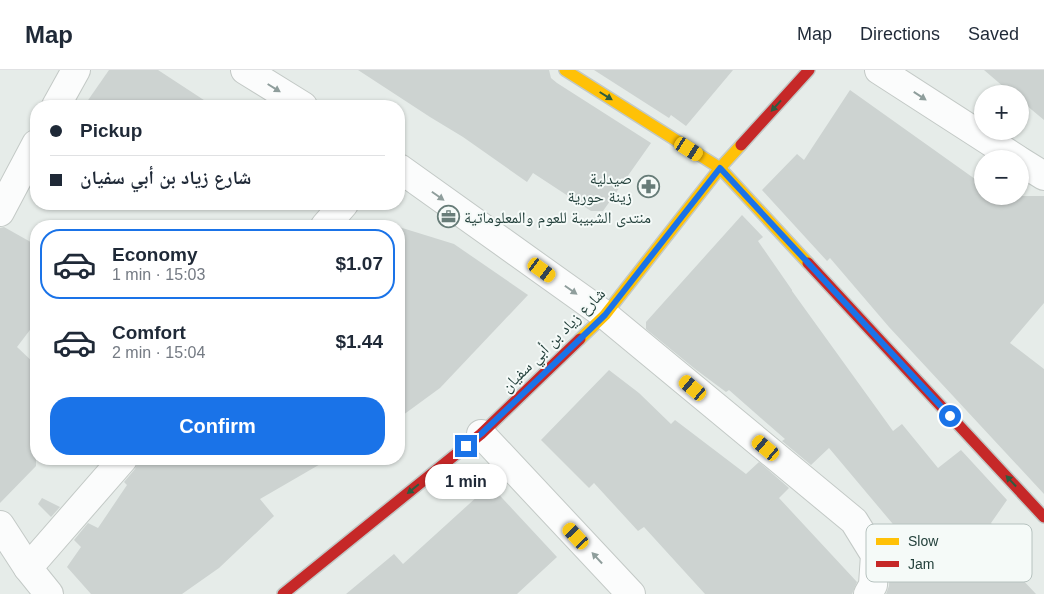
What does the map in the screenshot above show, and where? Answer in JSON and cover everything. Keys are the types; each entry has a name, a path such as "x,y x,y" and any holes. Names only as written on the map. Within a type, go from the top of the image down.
{"street":[{"path":"59,100 76,70"},
{"path":"245,70 293,100"},
{"path":"565,70 720,168 1044,517"},
{"name":"شارع زياد بن أبي سفيان","path":"283,594 481,434 605,315 720,168 809,70"},
{"path":"879,70 1003,150"},
{"path":"0,212 30,155"},
{"path":"1029,167 1044,176"},
{"path":"405,172 605,315 854,521 866,540"},
{"path":"330,220 339,210"},
{"path":"481,434 631,594"},
{"path":"28,568 118,465"},
{"path":"0,525 28,568 49,594"},
{"path":"868,594 873,582"}],"building":[{"path":"109,70 158,70 204,100 88,100"},
{"path":"358,70 549,70 551,78 557,83 651,143 603,211 591,211 533,173 527,182 463,137"},
{"path":"594,70 733,70 686,126 671,115 669,118"},
{"path":"984,70 1044,70 1044,120 1029,108 1029,85 1002,85"},
{"path":"850,90 974,178 974,205 1029,205 1029,196 1044,196 1044,303 1010,343 1044,369 1044,494 889,327 830,258 827,261 762,190 797,154 804,160"},
{"path":"742,215 763,237 758,241 893,431 902,424 938,468 961,450 1007,500 992,524 893,524 829,448 811,465 782,441 785,439 729,390 726,392 646,329 646,322"},
{"path":"4,227 30,242 30,330 17,347 30,359 30,465 36,466 0,503 0,228"},
{"path":"405,229 454,244 528,295 440,388 405,414"},
{"path":"609,370 639,393 671,424 675,420 746,474 759,462 789,488 779,498 857,582 852,594 705,594 644,527 638,531 594,483 589,488 541,440"},
{"path":"137,465 319,465 260,499 274,516 219,568 182,594 91,594 67,567 81,547 74,540 88,523 98,528 127,485 124,482"},
{"path":"490,485 557,557 517,594 346,594 394,554 403,564"},
{"path":"42,498 60,507 51,517 38,504"},
{"path":"889,582 1025,582 1036,594 886,594"}],"traffic: slow":[{"path":"565,70 720,168 808,263"},
{"path":"580,339 605,315 720,168 741,145"}],"traffic: jam":[{"path":"741,145 809,70"},
{"path":"808,263 1044,517"},
{"path":"283,594 481,434 580,339"}],"place":[{"name":"صيدلية زينة حورية","path":"648,187"},
{"name":"منتدى الشبيبة للعوم والمعلوماتية","path":"448,217"}],"route":[{"path":"466,446 481,434 605,315 720,168 950,416"}]}
